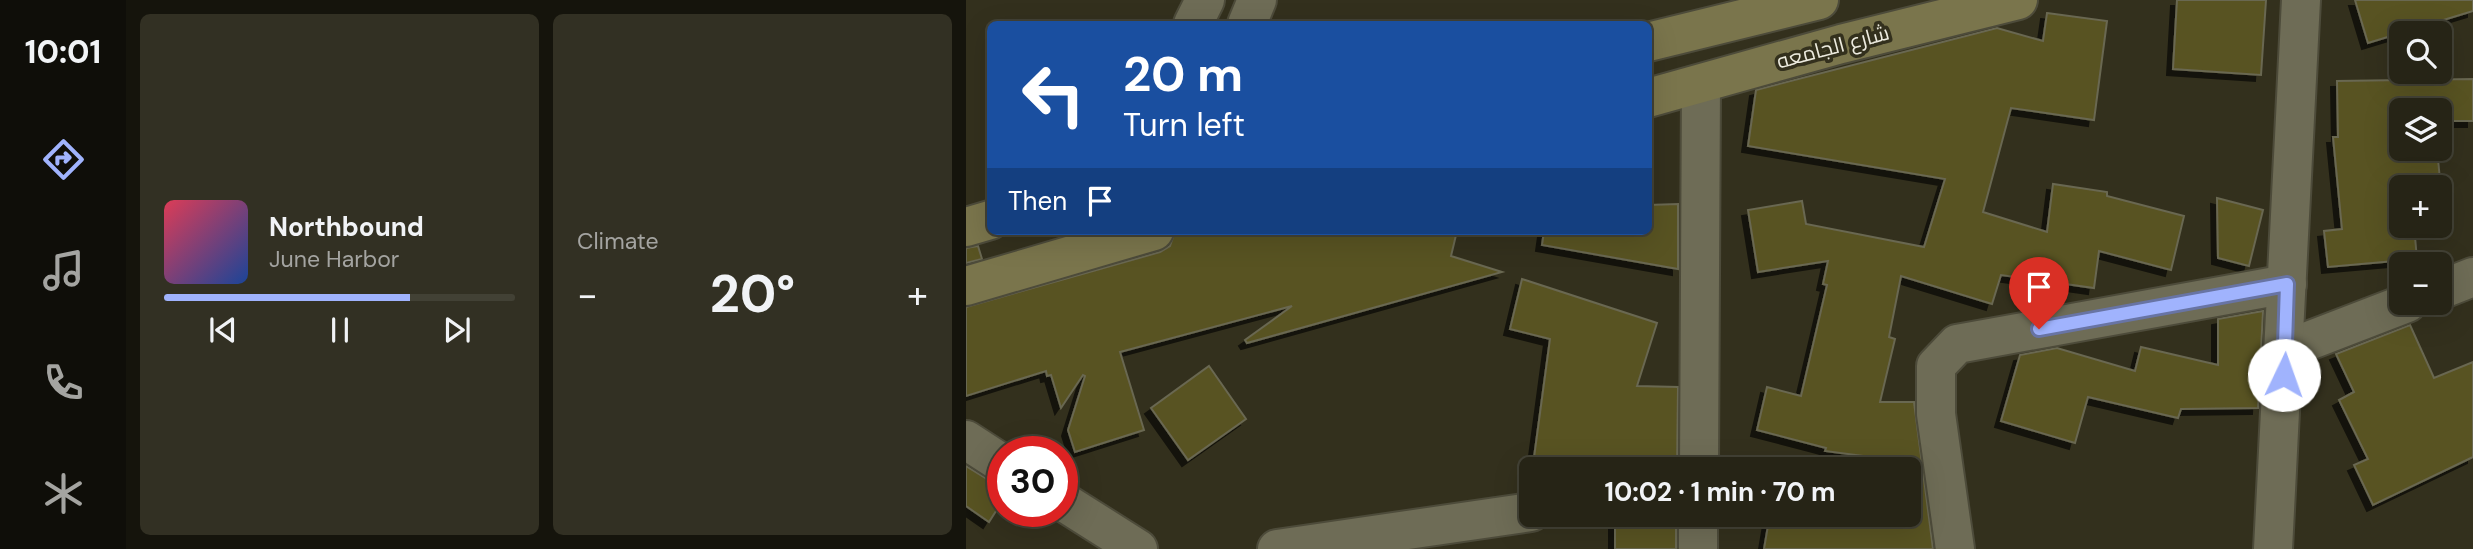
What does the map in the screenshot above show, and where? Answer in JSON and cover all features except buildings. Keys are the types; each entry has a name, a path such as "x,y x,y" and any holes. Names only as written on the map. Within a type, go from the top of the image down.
{"street":[{"path":"1194,21 1205,0"},
{"path":"1248,21 1257,0"},
{"path":"1652,41 1818,0"},
{"name":"شارع الجامعه","path":"1652,97 1841,44 2018,0"},
{"path":"2273,549 2301,0"},
{"path":"1699,457 1701,84"},
{"path":"966,227 987,221"},
{"path":"966,286 1140,235"},
{"path":"2452,285 2473,277"},
{"path":"1955,549 1936,414 1936,366 1957,344 2287,284"},
{"path":"2285,350 2389,310"},
{"path":"966,440 987,454"},
{"path":"1078,511 1138,549"},
{"path":"1277,549 1413,539 1519,515"},
{"path":"1698,527 1698,549"}],"route":[{"path":"2039,329 2287,284 2284,375"}]}
